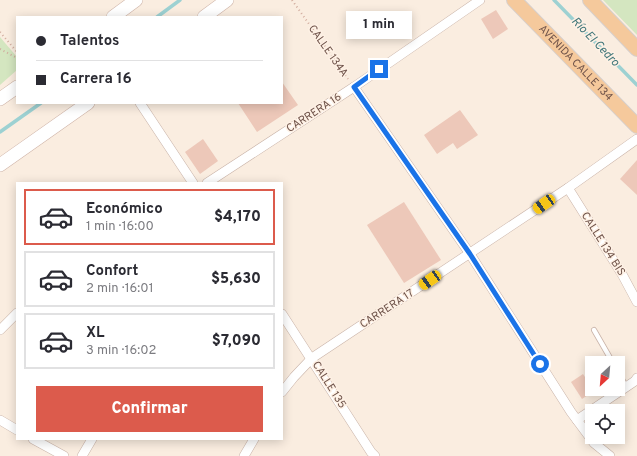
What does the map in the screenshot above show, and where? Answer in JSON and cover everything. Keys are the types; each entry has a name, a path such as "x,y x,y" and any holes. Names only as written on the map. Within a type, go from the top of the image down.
{"main road":[{"path":"114,16 136,0"},
{"path":"205,16 227,0"},
{"name":"AVENIDA CALLE 134","path":"514,0 637,126"},
{"path":"590,0 637,48"},
{"path":"0,99 16,88"},
{"path":"0,165 87,104"}],"street":[{"name":"CARRERA 16","path":"208,182 354,87 480,0"},
{"name":"CALLE 134A","path":"354,87 470,254 577,420 594,443 610,456"},
{"path":"141,104 192,182"},
{"name":"CARRERA 17","path":"283,391 312,358 568,188 637,139"},
{"name":"CALLE 134 BIS","path":"568,188 622,274 637,302"},
{"path":"0,330 16,314"},
{"name":"CALLE 135","path":"283,315 312,358 372,455"},
{"path":"577,420 637,378"},
{"path":"0,420 16,429"},
{"path":"35,440 64,456"},
{"path":"82,456 91,440"},
{"path":"244,456 253,440"}],"lane":[{"path":"594,330 609,356"}],"path":[{"name":"CALLE 134A","path":"292,0 354,87"},
{"path":"0,32 16,51"},
{"path":"0,49 16,57"}],"green space":[{"path":"603,0 637,0 637,35"},
{"path":"0,37 16,56 16,71 0,85"}],"building":[{"path":"496,10 508,29 493,39 481,19"},
{"path":"283,83 298,105 257,132 239,104 283,104"},
{"path":"460,110 478,135 457,149 453,143 437,154 424,135"},
{"path":"203,139 218,161 200,174 185,152"},
{"path":"637,160 637,195 620,179"},
{"path":"404,202 441,260 404,283 367,225"},
{"path":"583,374 585,377 585,396 586,396 582,399 571,382"}],"waterway":[{"path":"158,16 180,0"},
{"name":"Río El Cedro","path":"554,0 637,85"},
{"path":"0,132 40,104"}],"route":[{"path":"379,69 354,87 470,254 540,364"}]}
